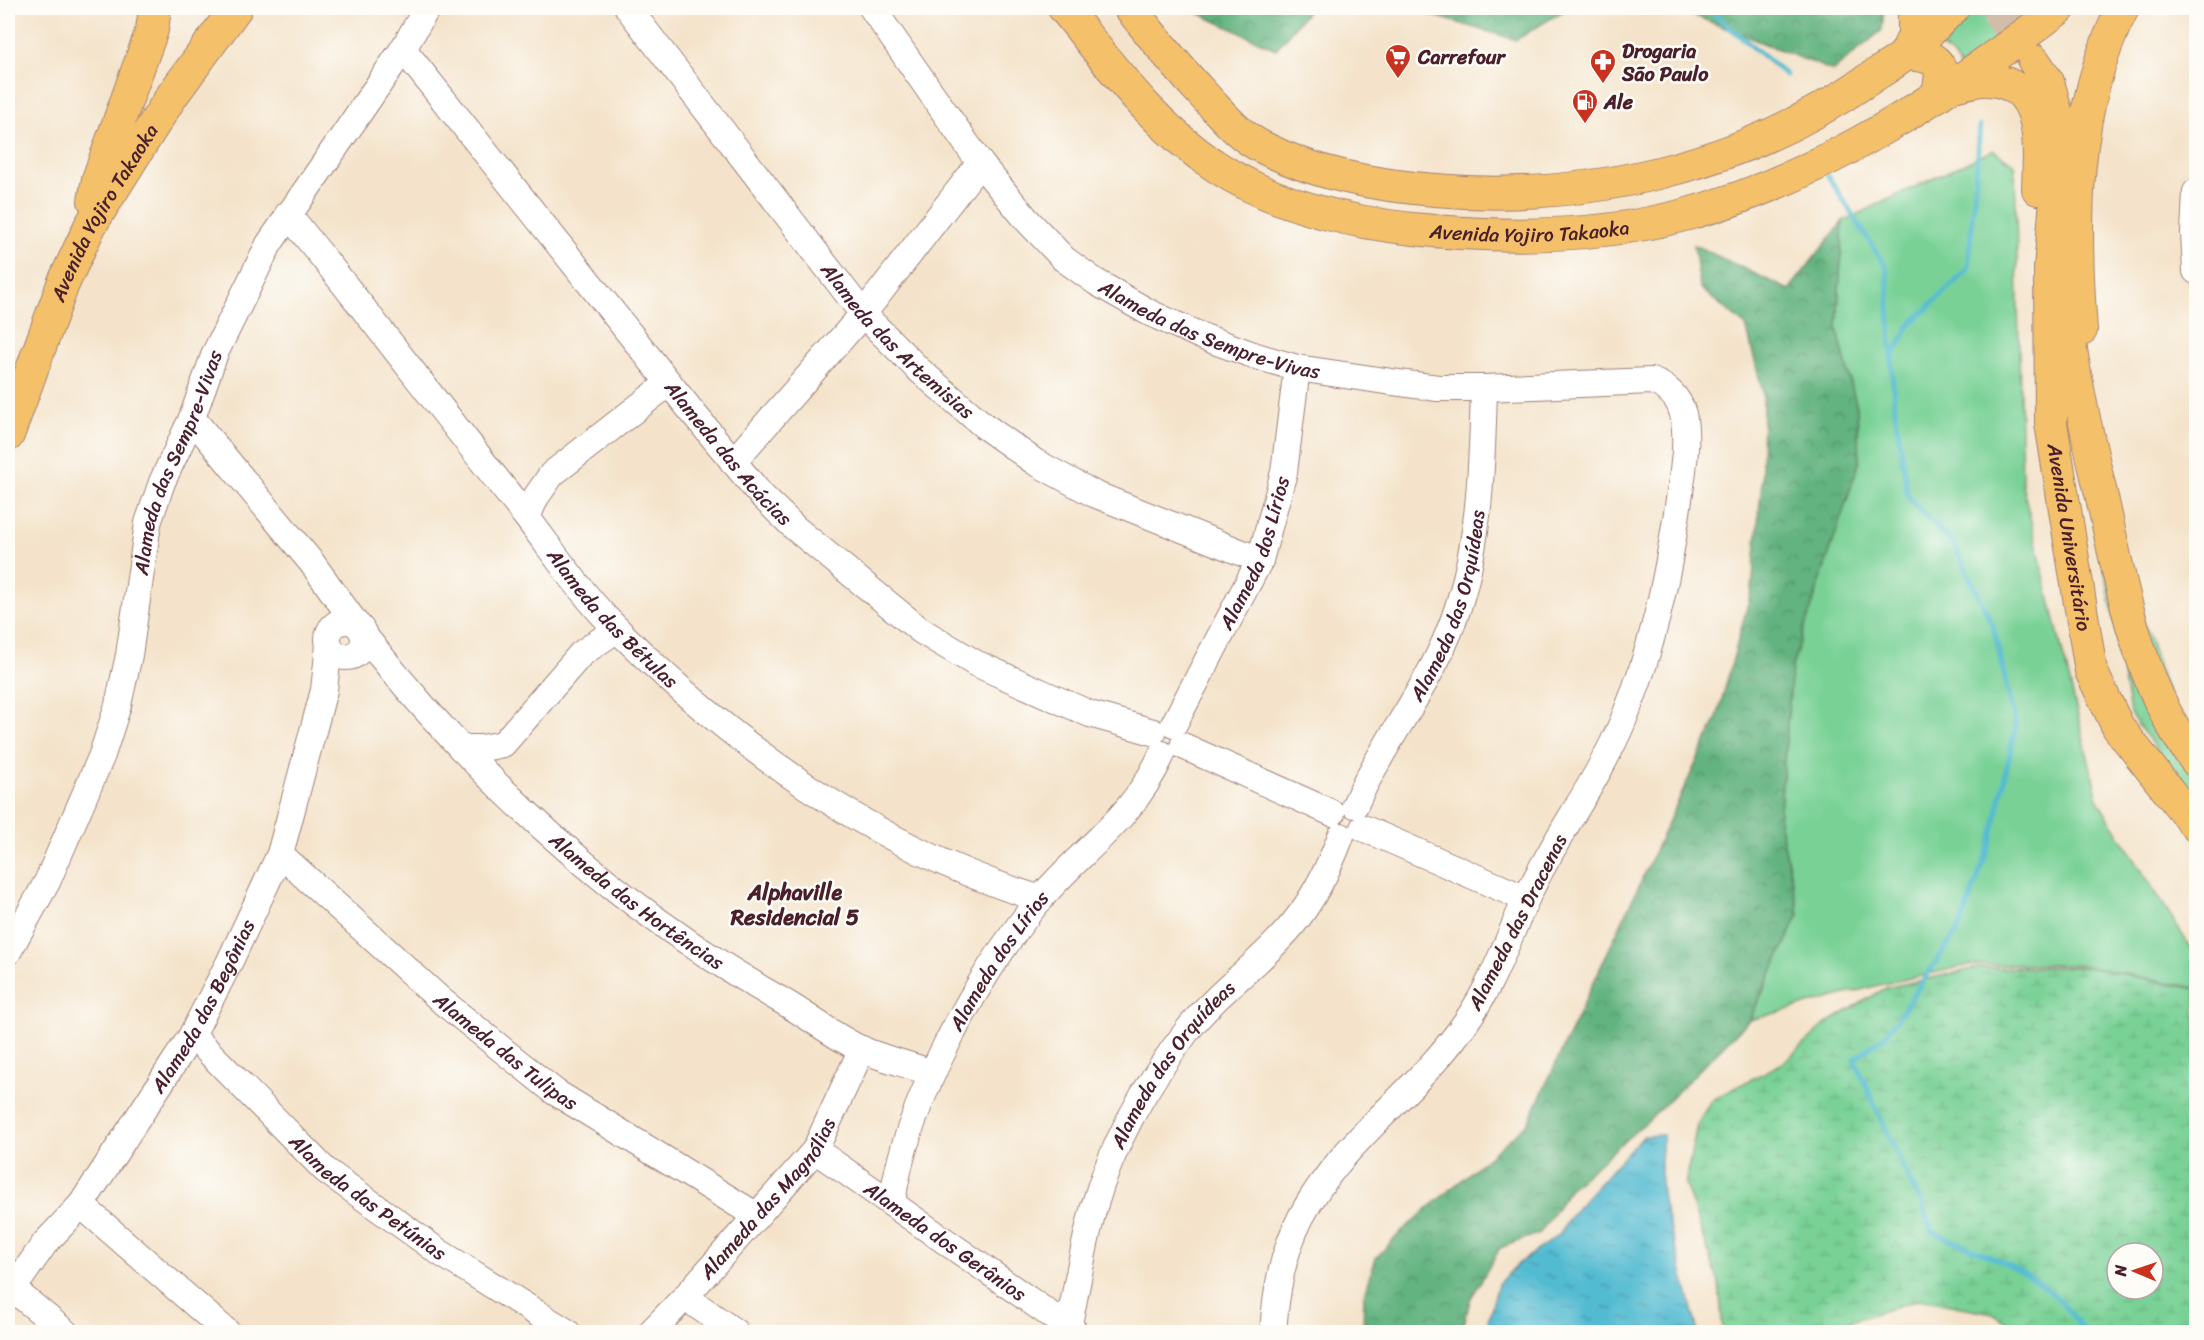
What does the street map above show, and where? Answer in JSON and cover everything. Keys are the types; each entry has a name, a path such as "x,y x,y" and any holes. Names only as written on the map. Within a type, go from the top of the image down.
{"main road":[{"path":"90,226 98,179 152,30 155,8"},
{"name":"Avenida Yojiro Takaoka","path":"8,435 63,284 90,226 171,97 236,8"},
{"name":"Avenida Yojiro Takaoka","path":"1064,8 1143,106 1178,139 1218,168 1261,190 1319,212 1361,223 1463,233 1569,234 1687,214 1745,196 1796,173 1879,132 1947,91 2030,46 2060,8"},
{"name":"Avenida Yojiro Takaoka","path":"1130,8 1176,66 1238,132 1262,147 1319,171 1383,185 1470,193 1567,190 1664,173 1743,146 1811,116 1905,54 1953,8"},
{"path":"1914,8 1914,35 1905,54 1935,60 1941,67 1947,91 1988,80 2009,85 2021,93 2031,105 2038,124 2039,355 2042,388 2051,423"},
{"path":"2091,450 2076,264 2077,205 2082,146 2091,90 2107,39 2123,8"},
{"name":"Avenida Universitário","path":"2030,46 2048,82 2059,122 2061,144 2050,268 2051,423 2091,671 2118,727 2196,826"},
{"name":"Avenida Universitário","path":"2056,215 2066,311 2091,450 2139,649 2159,704 2179,739 2196,761"},
{"path":"8,383 63,284"}],"street":[{"name":"Alameda das Sempre-Vivas","path":"8,952 47,882 102,755 118,705 129,655 148,524 162,482 192,418 219,343 252,273 288,214 403,49 428,8"},
{"name":"Alameda das Artemisias","path":"628,8 863,314 918,369 983,425 1035,462 1094,494 1260,560"},
{"name":"Alameda das Sempre-Vivas","path":"872,8 980,163 1049,243 1064,259 1096,282 1150,313 1201,336 1298,368 1438,388 1651,381 1662,384 1676,398"},
{"name":"Alameda das Acácias","path":"403,49 760,495 795,528 920,630 975,663 1033,690 1090,714 1168,739 1526,899"},
{"path":"733,462 863,314 980,163"},
{"path":"2196,192 2194,233 2196,271"},
{"name":"Alameda das Bétulas","path":"288,214 368,311 426,391 597,607 686,695 756,751 809,789 937,859 999,886 1041,899"},
{"name":"Alameda dos Lírios","path":"892,1203 904,1149 932,1073 973,996 997,958 1041,899 1128,811 1142,792 1260,560 1284,472 1298,368"},
{"path":"527,517 536,497 552,474 669,382"},
{"name":"Alameda das Orquídeas","path":"1071,1330 1094,1208 1111,1160 1130,1117 1189,1029 1214,1001 1293,924 1330,866 1375,762 1431,668 1449,632 1464,590 1479,499 1484,388"},
{"name":"Alameda das Dracenas","path":"1273,1332 1276,1294 1285,1257 1301,1217 1332,1170 1356,1140 1421,1079 1445,1053 1470,1017 1494,974 1526,899 1597,775 1622,722 1646,663 1668,570 1683,472 1683,412 1676,398"},
{"name":"Alameda das Hortências","path":"192,418 330,586 389,666 461,748 530,819 615,891 657,922 745,980 862,1049 932,1073"},
{"path":"500,483 520,482 552,474"},
{"path":"330,586 339,648"},
{"path":"581,654 597,607"},
{"path":"339,648 340,622 360,629"},
{"path":"461,748 483,748 503,744 581,654 617,629"},
{"path":"339,648 389,666"},
{"name":"Alameda das Begônias","path":"10,1287 45,1243 81,1205 192,1035 280,854 324,690 339,648"},
{"path":"491,778 510,738"},
{"name":"Alameda das Tulipas","path":"280,854 443,1002 555,1092 758,1216"},
{"name":"Alameda das Petúnias","path":"192,1035 325,1170 439,1252 567,1332"},
{"name":"Alameda das Magnólias","path":"651,1332 686,1297 815,1150 862,1049"},
{"name":"Alameda dos Gerânios","path":"815,1150 1071,1330"},
{"path":"81,1205 227,1332"},
{"path":"10,1287 65,1332"},
{"path":"686,1297 735,1332"}],"green space":[{"path":"1187,8 1310,8 1276,49"},
{"path":"1408,8 1568,8 1516,40"},
{"path":"1667,8 1884,8 1882,30 1833,71 1688,13"},
{"path":"1974,8 2040,8 1960,67 1952,55 1939,46"},
{"path":"1993,150 2015,165 2022,484 2099,803 2196,956 2196,988 2081,965 1970,965 1879,985 1750,1020 1799,914 1779,821 1792,666 1859,463 1857,408 1837,328 1843,221"},
{"path":"1843,221 1837,328 1857,408 1859,463 1792,666 1779,821 1799,914 1749,1020 1652,1117 1570,1188 1540,1233 1500,1248 1470,1300 1462,1332 1363,1332 1364,1294 1376,1258 1402,1231 1528,1123 1717,718 1752,589 1762,481 1763,392 1746,326 1700,288 1694,245 1789,290"},
{"path":"2083,445 2196,774 2196,803 2130,714"},
{"path":"2088,967 2196,989 2196,1332 2021,1332 1993,1313 1919,1299 1849,1322 1840,1332 1723,1332 1719,1283 1685,1184 1697,1125 1711,1100 1783,1063 1827,1023 1886,988 1977,968"}],"water":[{"path":"1663,1135 1660,1172 1663,1201 1698,1332 1485,1332 1498,1284 1518,1264 1560,1234 1571,1215 1644,1136"}],"waterway":[{"path":"1702,8 1713,13 1786,75"},
{"path":"1893,356 1908,327 1968,269 1980,126"},
{"path":"1828,176 1887,269 1894,404 1908,497 1955,546 1993,626 2016,725 1991,841 1960,927 1886,1035 1854,1059 1908,1178 1922,1203 1931,1231 1996,1259 2035,1281 2053,1294 2084,1332"}],"tunnel":[{"path":"1995,8 2033,60"}],"place":[{"name":"Carrefour","path":"1398,80"},
{"name":"Drogaria São Paulo","path":"1603,85"},
{"name":"Ale","path":"1585,125"}],"district":[{"name":"Alphaville Residencial 5","path":"795,904"}]}
